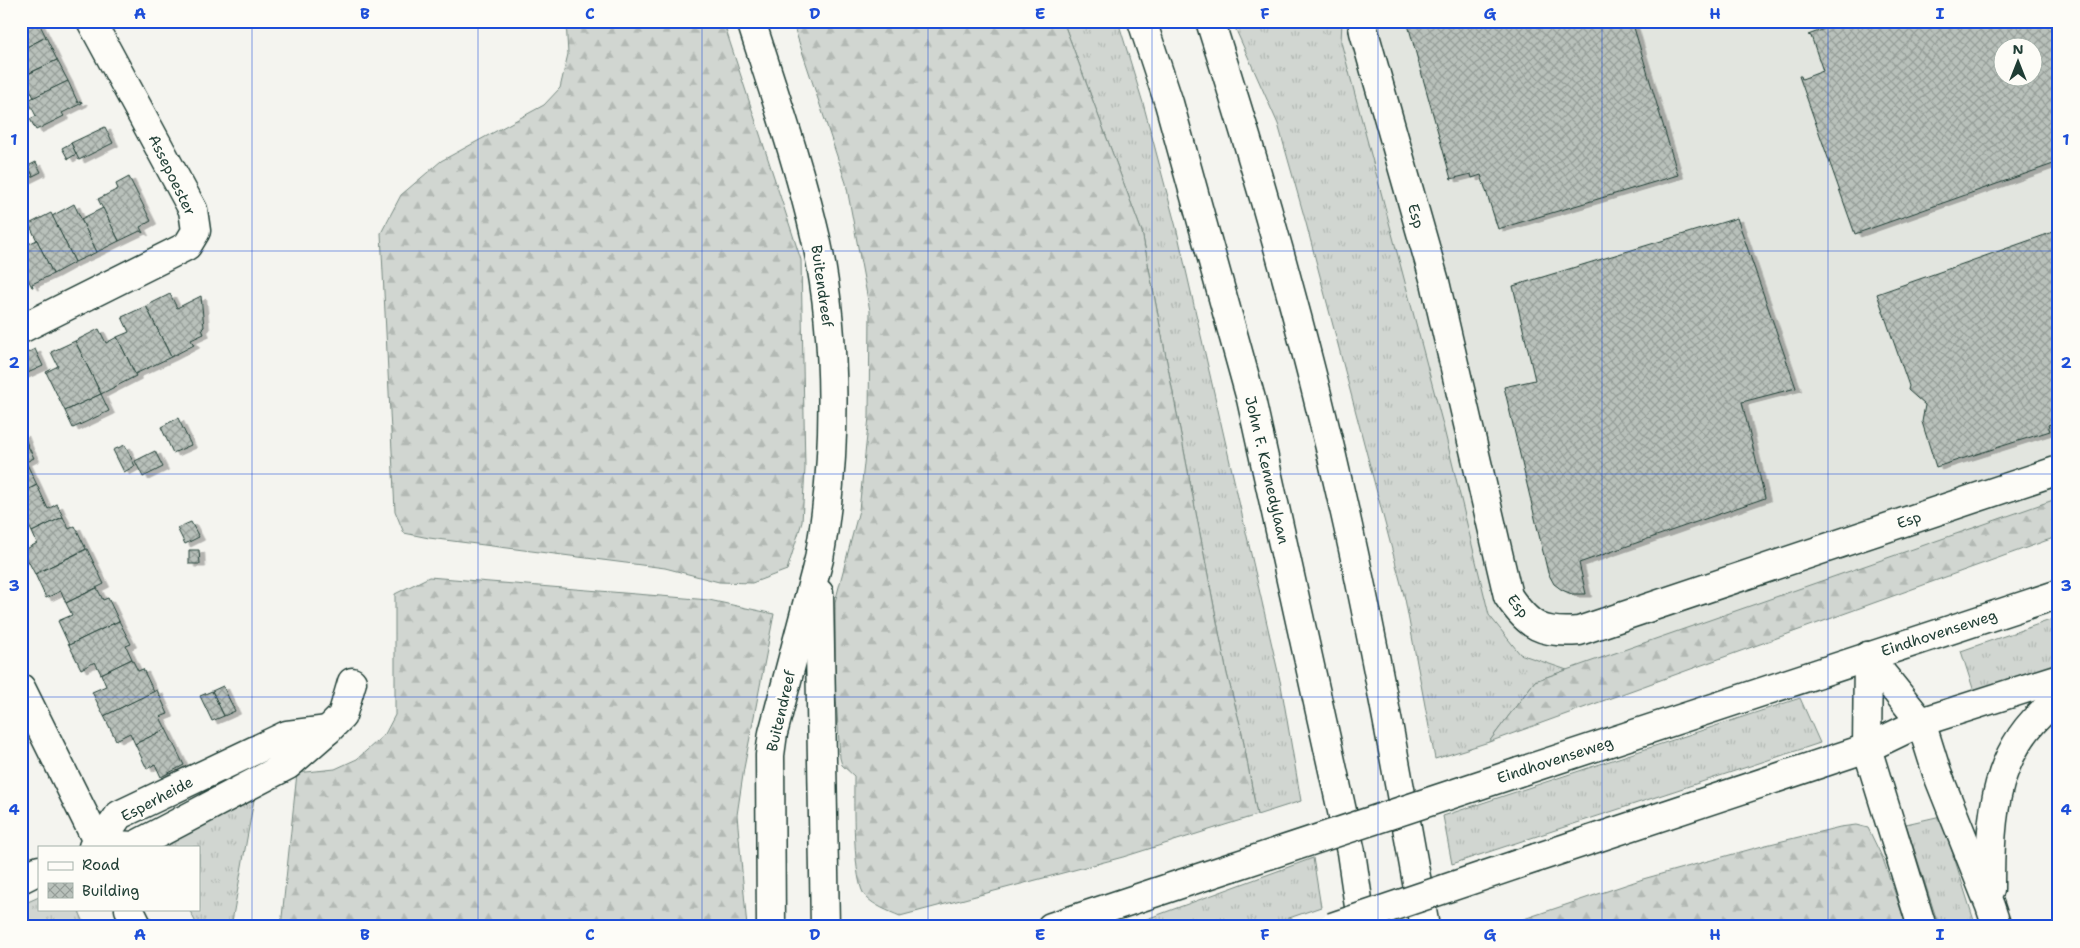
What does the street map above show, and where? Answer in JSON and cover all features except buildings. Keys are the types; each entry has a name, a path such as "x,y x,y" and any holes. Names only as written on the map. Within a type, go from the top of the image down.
{"main road":[{"name":"Assepoester","path":"21,329 187,246 196,231 193,210 91,21"},
{"name":"Buitendreef","path":"751,21 796,162 816,240 825,288 830,347 830,452 827,506 819,559 770,755 770,927"},
{"name":"John F. Kennedylaan","path":"1142,21 1169,103 1251,399 1351,852 1362,927"},
{"path":"1210,21 1242,121 1287,278 1345,511 1377,667 1425,927"},
{"name":"Esp","path":"1362,21 1435,282 1508,596 1520,613 1537,627 1559,633 1579,631 2059,470"},
{"name":"Buitendreef","path":"819,559 825,927"},
{"name":"Eindhovenseweg","path":"1051,927 2059,594"},
{"path":"1868,656 1921,722 1937,772 1994,916"},
{"path":"1868,656 1867,748 1922,927"},
{"path":"1332,927 1867,748 1921,722 2059,678"},
{"name":"Esperheide","path":"97,846 134,846 288,766 342,716 352,682"},
{"path":"21,688 97,846"},
{"path":"1994,916 1990,854 1991,829 2000,781 2009,757 2028,728 2059,699"},
{"path":"21,879 38,870"},
{"path":"130,910 138,927"}],"shaded area":[{"path":"1286,21 2059,21 2059,508 1503,707"}],"green space":[{"path":"566,21 723,21 801,260 805,468 802,522 787,570 752,583 719,582 665,568 429,538 404,533 395,511 381,233 401,195 441,161 544,105 560,88 568,54"},
{"path":"792,21 1063,21 1142,232 1227,674 1241,728 1257,815 1123,857 900,916 878,906 866,897 861,889 856,859 854,776 842,765 840,758 835,682 835,602 859,510 869,417 870,311 846,183"},
{"path":"1063,21 1118,21 1143,103 1177,231 1281,685 1301,801 1257,815 1241,728 1227,674 1142,232"},
{"path":"1232,21 1342,21 1341,42 1443,425 1489,615 1520,654 1567,670 1535,681 1489,742 1435,759 1405,599 1306,223 1278,124"},
{"path":"2059,498 2059,536 1489,742 1535,681"},
{"path":"429,577 709,600 774,614 744,768 737,815 747,927 281,927 297,773 335,769 357,759 385,734 395,715 395,594"},
{"path":"2059,617 2059,674 1977,701 1961,651"},
{"path":"1800,698 1820,743 1452,864 1443,816"},
{"path":"255,794 231,927 198,927 190,910 200,910 200,846 161,846"},
{"path":"1941,816 1976,927 1939,927 1906,824"},
{"path":"1856,825 1868,828 1883,859 1907,927 1500,927 1643,879 1766,845 1840,827"},
{"path":"1313,858 1321,907 1263,927 1125,927"},
{"path":"38,897 38,910 78,910 86,927 21,927 21,905"}]}
